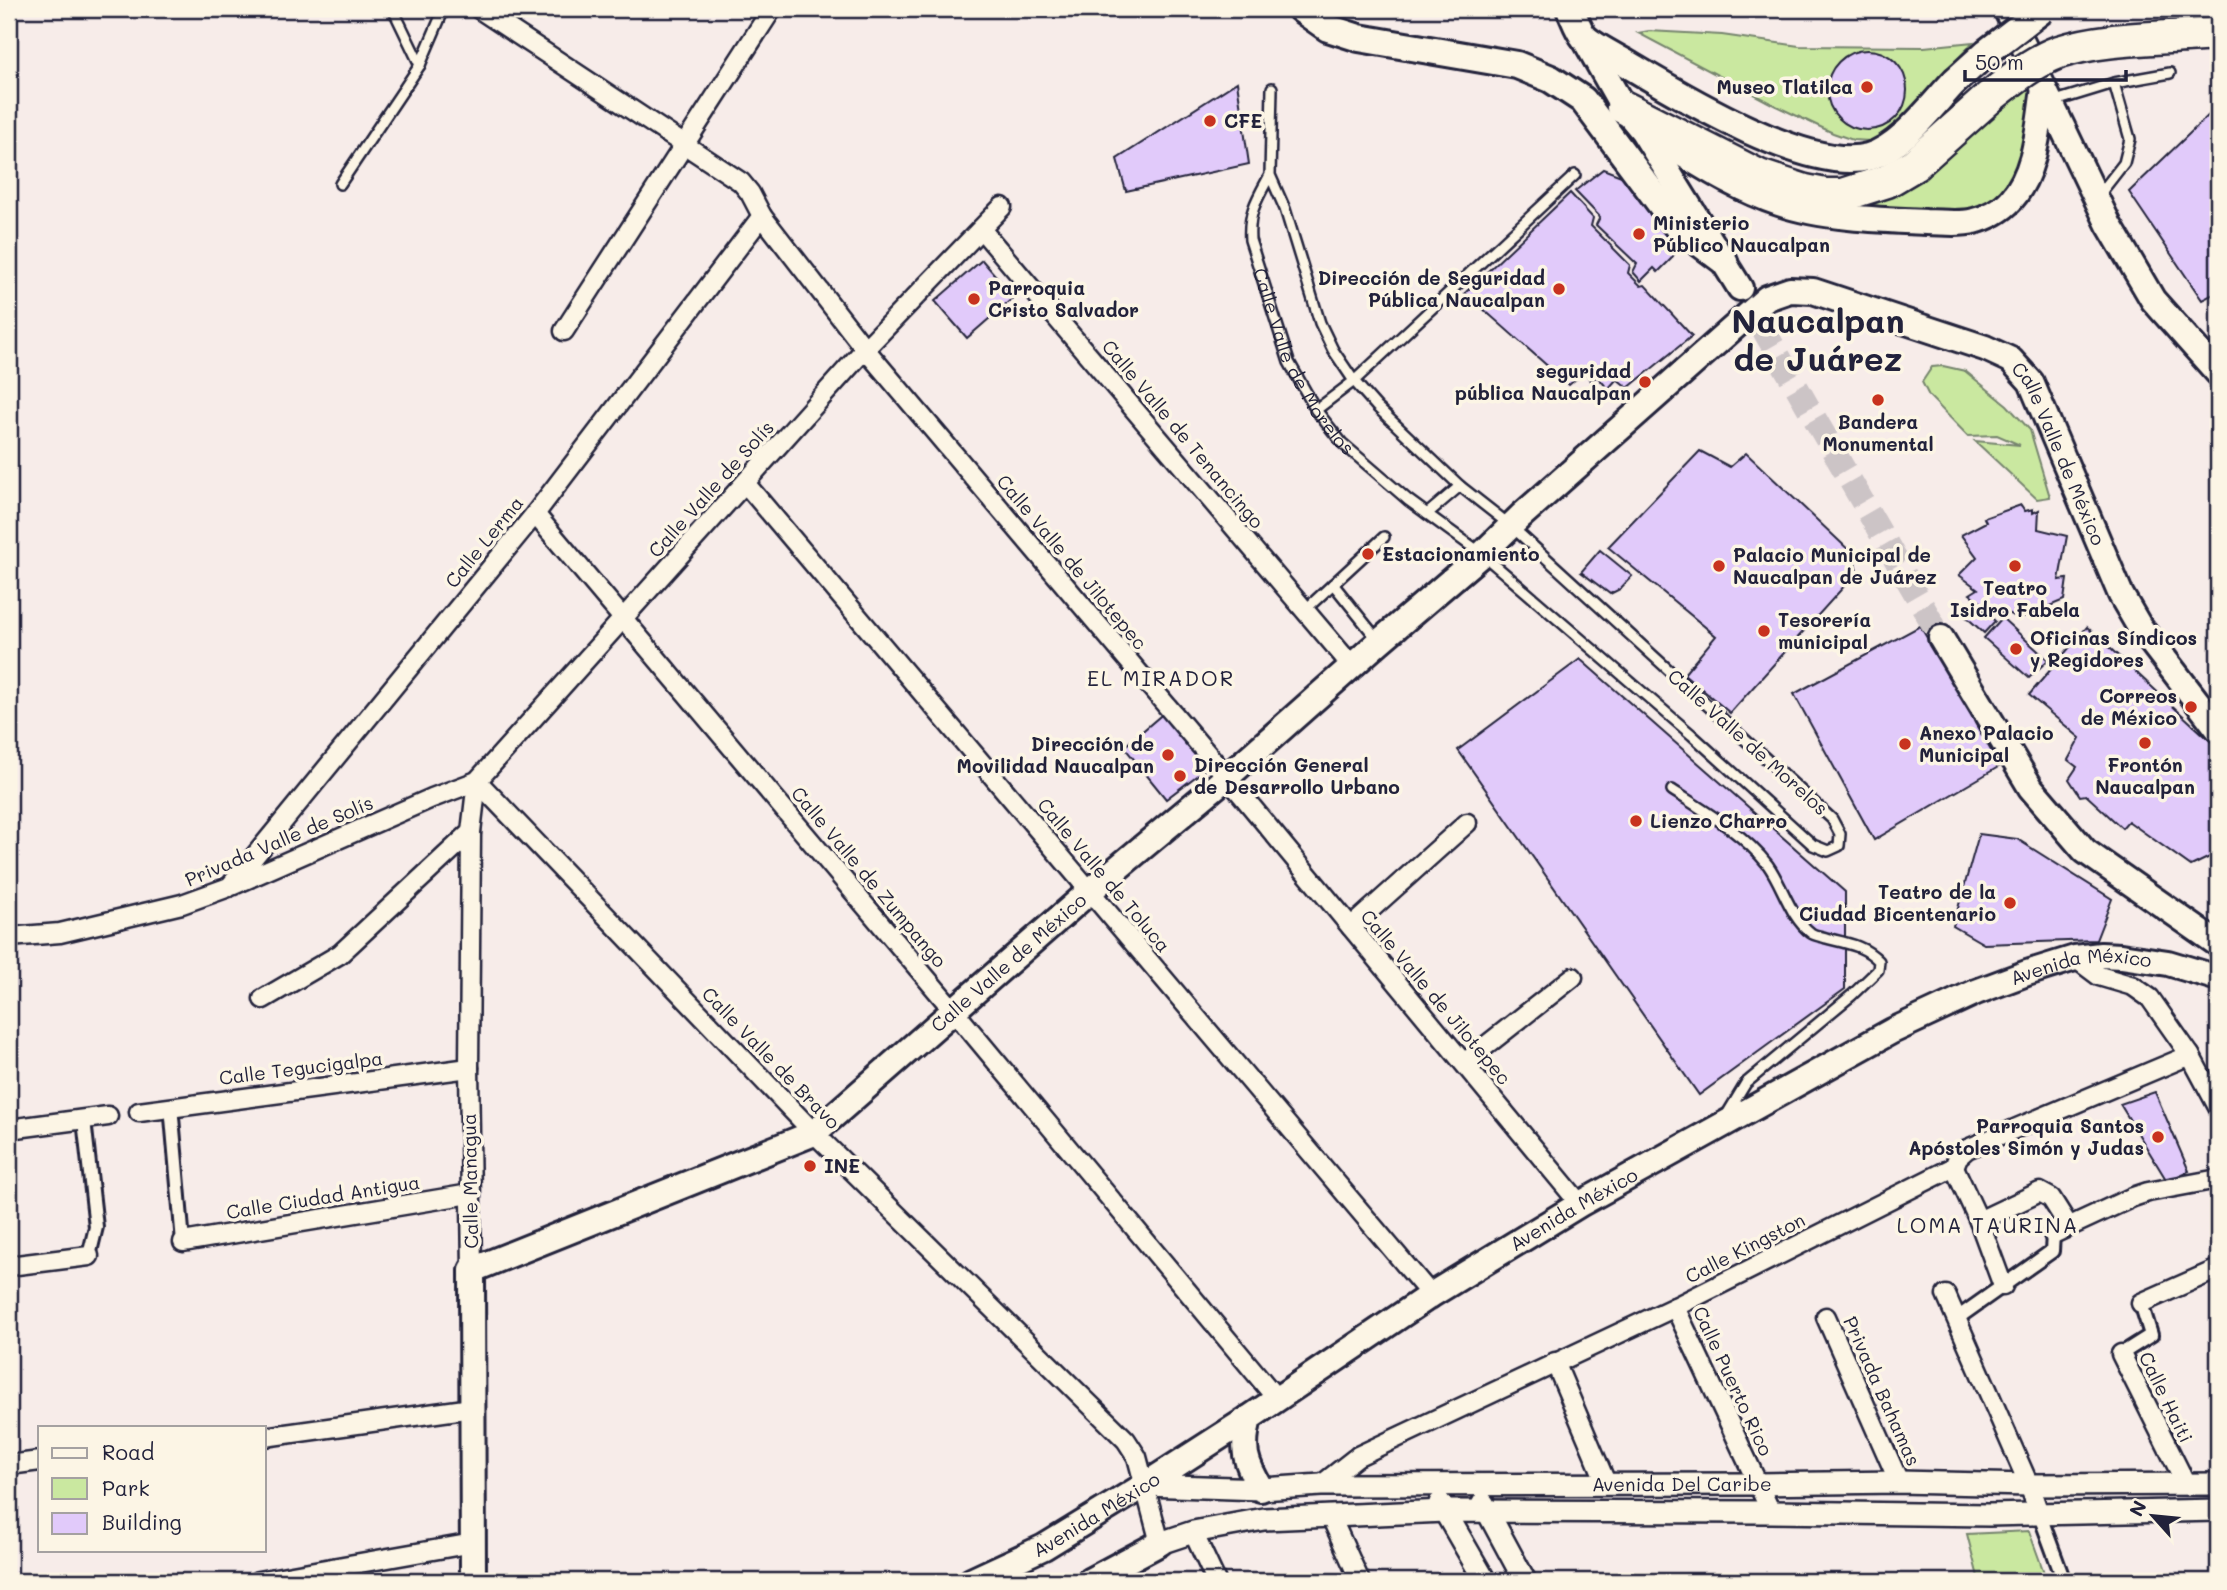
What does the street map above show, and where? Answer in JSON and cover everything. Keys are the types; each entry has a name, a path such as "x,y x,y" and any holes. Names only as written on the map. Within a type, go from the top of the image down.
{"highway":[{"path":"1633,118 1759,176 1805,191 1843,195 1887,181 1914,165 1990,97 2022,72 2057,53 2094,43 2218,34"}],"main road":[{"path":"1301,9 1328,28 1359,38 1517,65 1551,79 1583,100 1677,226 1724,261"},
{"path":"1570,9 1584,38 1740,288"},
{"path":"2006,9 2096,200 2152,300 2218,373"},
{"path":"1584,38 1684,98 1750,130 1810,153 1840,160 1868,157 1892,145 1987,52 2043,9"},
{"path":"1633,118 1733,185 1779,204 1808,211 1869,218 1971,222 1987,217 2010,201 2024,180 2033,156 2047,96"},
{"name":"Calle Valle de México","path":"472,1270 814,1133 1090,891 1227,778 1767,298 1790,290 1813,291 1984,348 2011,360 2031,382 2116,582 2133,615 2160,655 2218,729"},
{"path":"1941,638 2031,788 2085,851 2218,944"},
{"name":"Avenida México","path":"971,1581 1044,1547 1145,1485 1431,1294 1580,1204 1892,1031 1976,992 2075,958 2101,955 2133,958 2168,963 2218,978"},
{"name":"Calle Managua","path":"472,1270 473,1581"},
{"path":"1249,1418 1244,1450 1247,1463 1261,1489"},
{"path":"1089,1581 1160,1543"}],"street":[{"name":"Calle Valle de Jilotepec","path":"480,9 741,182 762,216 865,349 1227,778 1580,1204"},
{"path":"564,331 772,9"},
{"name":"Calle Valle de Solís","path":"478,781 865,349 1002,207"},
{"name":"Calle Lerma","path":"229,887 535,514 762,216"},
{"name":"Calle Valle de Tenancingo","path":"981,229 1352,666"},
{"name":"Calle Valle de Toluca","path":"745,483 1431,1294"},
{"name":"Calle Valle de Zumpango","path":"535,514 1277,1399"},
{"name":"Privada Valle de Solís","path":"9,937 60,933 183,904 478,781"},
{"name":"Calle Managua","path":"472,1270 469,1068 471,832 478,781"},
{"name":"Calle Valle de Bravo","path":"478,781 814,1133 1126,1440 1137,1457 1160,1543"},
{"path":"1351,927 1468,823"},
{"path":"263,999 340,954 471,832"},
{"path":"2075,958 2099,976 2133,986 2150,998 2190,1055 2218,1107"},
{"path":"1464,1063 1573,977"},
{"name":"Calle Kingston","path":"1321,1485 1358,1456 1675,1307 1954,1167 1958,1157 1967,1149 2190,1055"},
{"name":"Calle Tegucigalpa","path":"139,1112 469,1068"},
{"path":"171,1106 183,1242"},
{"path":"9,1129 108,1116"},
{"path":"9,1266 89,1256 96,1227 84,1120"},
{"path":"1954,1167 1979,1221 2003,1286"},
{"path":"2060,1229 2148,1192 2218,1179"},
{"path":"1956,1319 2052,1251 2060,1229 2051,1198 2040,1192 1979,1221"},
{"name":"Calle Ciudad Antigua","path":"183,1242 470,1194"},
{"name":"Calle Haiti","path":"2186,1484 2121,1354 2151,1335 2141,1303 2218,1269"},
{"path":"1946,1295 2029,1486 2064,1581"},
{"name":"Calle Puerto Rico","path":"1675,1307 1771,1512"},
{"name":"Privada Bahamas","path":"1826,1317 1899,1482"},
{"path":"1555,1363 1607,1485"},
{"path":"266,1437 472,1408"},
{"path":"9,1465 38,1461"},
{"name":"Avenida Del Caribe","path":"1145,1485 1261,1489 1321,1485 1899,1482 2029,1486 2218,1484"},
{"path":"1473,1485 1525,1581"},
{"path":"1430,1486 1485,1581"},
{"path":"1261,1489 1264,1519"},
{"name":"Avenida Del Caribe","path":"1160,1543 1193,1532 1264,1519 1444,1511 1989,1515 2218,1510"},
{"path":"1331,1517 1360,1581"},
{"path":"1193,1532 1216,1581"},
{"path":"258,1581 473,1543"}],"lane":[{"path":"393,9 420,65"},
{"path":"340,184 420,65 444,9"},
{"path":"2047,96 2170,73"},
{"path":"2096,200 2124,163 2130,139 2114,83"},
{"name":"Calle Valle de Morelos","path":"1270,175 1255,201 1249,220 1250,240 1289,362 1316,410 1342,443 1427,514 1482,554 1692,735 1813,845 1828,851 1839,846 1840,834 1832,820 1511,526 1460,486 1377,407 1354,381 1333,350 1320,323 1285,209 1270,175 1272,88"},
{"path":"1316,410 1354,381 1575,175"},
{"path":"1427,514 1460,486"},
{"path":"1305,610 1384,537"},
{"path":"1333,584 1379,642"},
{"path":"1672,790 1751,844 1782,885 1793,909 1812,934 1861,947 1879,961 1878,970 1852,995 1746,1083 1722,1124"}],"green space":[{"path":"1649,31 1722,35 1799,46 1924,47 1973,42 1892,132 1871,141 1853,140 1833,133 1638,33"},
{"path":"2029,74 2031,97 2024,166 2004,196 1978,210 1938,213 1876,207 1865,203 1873,203 1931,172 1944,156"},
{"path":"1943,366 1965,371 2007,405 2030,430 2050,497 2037,499 1975,441 2020,445 1997,435 1968,436 1929,396 1922,382 1932,367"},
{"path":"2029,1531 2047,1581 1979,1581 1967,1534"}],"building":[{"name":"Museo Tlatilca","path":"1867,50 1882,53 1895,62 1904,75 1907,90 1904,105 1895,118 1882,127 1867,130 1852,127 1839,118 1830,105 1827,90 1830,75 1839,62 1852,53"},
{"name":"CFE","path":"1237,82 1249,164 1126,191 1117,159"},
{"path":"2217,107 2218,292 2202,300 2129,192"},
{"name":"Ministerio Público Naucalpan","path":"1603,169 1624,177 1681,243 1671,259 1658,272 1654,268 1641,281 1633,272 1637,264 1596,225 1600,217 1575,191"},
{"name":"Dirección de Seguridad Pública Naucalpan","path":"1570,193 1593,218 1591,226 1630,265 1628,273 1641,286 1645,285 1692,336 1628,388 1617,379 1608,389 1597,376 1591,381 1585,371 1569,385 1465,293"},
{"name":"Parroquia Cristo Salvador","path":"982,260 1014,297 967,338 935,301"},
{"path":"1700,451 1730,467 1746,453 1853,554 1857,572 1730,713 1684,674 1716,636 1608,547"},
{"name":"Teatro Isidro Fabela","path":"2021,505 2025,511 2033,509 2033,513 2039,510 2038,529 2067,536 2059,580 2067,579 2064,600 2018,619 2004,611 1999,616 1970,594 1978,589 1959,575 1977,557 1961,535 1986,522 1984,518"},
{"path":"1600,550 1632,576 1620,589 1610,594 1581,572"},
{"path":"1973,600 1995,621 1984,633 1963,614"},
{"name":"Oficinas Síndicos y Regidores","path":"2002,618 2048,660 2029,678 1984,638"},
{"name":"Anexo Palacio Municipal","path":"1920,626 1943,665 1953,662 1975,723 2000,766 1874,840 1794,694"},
{"name":"Frontón Naucalpan","path":"2087,627 2218,748 2218,853 2191,866 2128,821 2122,828 2086,795 2080,796 2069,779 2077,767 2068,760 2080,738 2029,695"},
{"name":"Lienzo Charro","path":"1580,659 1845,892 1845,989 1699,1095 1458,750"},
{"name":"Dirección de Movilidad Naucalpan","path":"1166,711 1212,764 1166,799 1124,747"},
{"path":"1979,834 2017,839 2112,899 2096,940 1984,944 1953,926"},
{"name":"Parroquia Santos Apóstoles Simón y Judas","path":"2155,1092 2189,1171 2167,1181 2120,1104"}],"tunnel":[{"path":"1743,294 1941,638"}],"place":[{"name":"Museo Tlatilca","path":"1867,87"},
{"name":"CFE","path":"1210,121"},
{"name":"Ministerio Público Naucalpan","path":"1639,234"},
{"name":"Dirección de Seguridad Pública Naucalpan","path":"1559,289"},
{"name":"Parroquia Cristo Salvador","path":"974,299"},
{"name":"seguridad pública Naucalpan","path":"1645,382"},
{"name":"Bandera Monumental","path":"1878,400"},
{"name":"Estacionamiento","path":"1368,554"},
{"name":"Palacio Municipal de Naucalpan de Juárez","path":"1719,566"},
{"name":"Teatro Isidro Fabela","path":"2015,566"},
{"name":"Tesorería municipal","path":"1764,631"},
{"name":"Oficinas Síndicos y Regidores","path":"2016,649"},
{"name":"Correos de México","path":"2191,707"},
{"name":"Frontón Naucalpan","path":"2145,743"},
{"name":"Anexo Palacio Municipal","path":"1905,744"},
{"name":"Dirección de Movilidad Naucalpan","path":"1168,755"},
{"name":"Dirección General de Desarrollo Urbano","path":"1180,776"},
{"name":"Lienzo Charro","path":"1636,821"},
{"name":"Teatro de la Ciudad Bicentenario","path":"2010,903"},
{"name":"Parroquia Santos Apóstoles Simón y Judas","path":"2158,1137"},
{"name":"INE","path":"810,1166"}],"district":[{"name":"Naucalpan de Juárez","path":"1818,340"},
{"name":"EL MIRADOR","path":"1161,679"},
{"name":"LOMA TAURINA","path":"1988,1226"}]}
